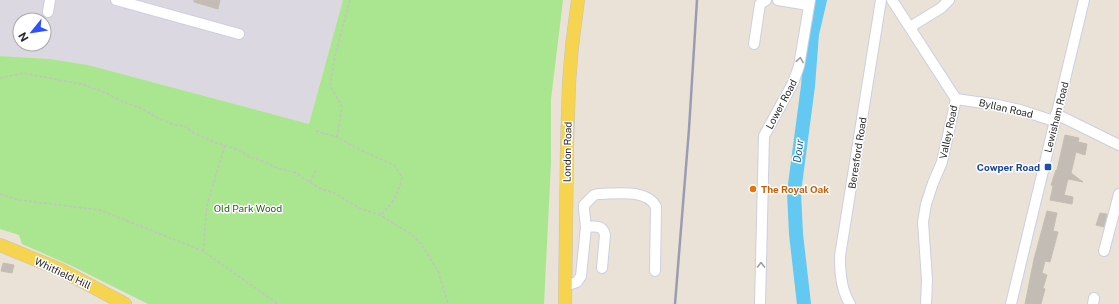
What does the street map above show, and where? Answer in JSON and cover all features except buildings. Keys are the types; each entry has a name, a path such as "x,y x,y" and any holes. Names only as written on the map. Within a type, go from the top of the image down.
{"main road":[{"name":"London Road","path":"565,304 569,83 578,0"},
{"name":"Whitfield Hill","path":"0,245 61,270 125,304"}],"street":[{"path":"48,12 50,0"},
{"path":"116,0 239,34"},
{"path":"754,44 760,4 766,0"},
{"path":"778,0 809,3"},
{"name":"Beresford Road","path":"850,304 842,285 840,256 881,0"},
{"name":"Valley Road","path":"892,0 956,99 942,162 926,204 923,222 926,304"},
{"path":"910,27 941,8 949,0"},
{"name":"Lewisham Road","path":"1011,304 1084,0"},
{"name":"Lower Road","path":"760,304 764,136 793,83 799,66 809,3"},
{"name":"Byllan Road","path":"956,99 998,105 1055,118"},
{"path":"1055,118 1119,144"},
{"path":"565,286 577,282 581,276 586,227 584,205 594,195 637,194 649,198 653,202 656,207 655,271"},
{"path":"1104,251 1119,194"},
{"path":"586,227 594,226 604,230 605,236 602,268"}],"path":[{"path":"337,137 342,106 330,86 335,56 350,0"},
{"path":"0,78 23,72 85,86 106,93 165,121 175,125 185,126 192,132 213,142 226,145 243,152 250,158 256,158 277,168 294,172 319,188 334,193 359,208 380,215 411,234 422,245 438,271 448,304"},
{"path":"316,131 337,137 360,150 394,165 402,177 399,191 390,206 380,215"},
{"path":"203,251 207,205 226,145"},
{"path":"310,182 316,170"},
{"path":"0,194 19,200 100,210 203,251 278,304"}],"shaded area":[{"path":"0,0 343,0 309,124 88,65 50,59 0,56"}],"green space":[{"name":"Old Park Wood","path":"343,0 563,0 551,99 551,163 544,304 148,304 72,266 22,244 19,235 0,229 0,56 50,59 88,65 309,124"}],"waterway":[{"name":"Dour","path":"804,304 796,234 794,192 808,86 812,34 820,0"}],"railway":[{"path":"675,304 689,129 697,0"}],"place":[{"name":"Cowper Road","path":"1048,167"},
{"name":"The Royal Oak","path":"753,189"}]}
